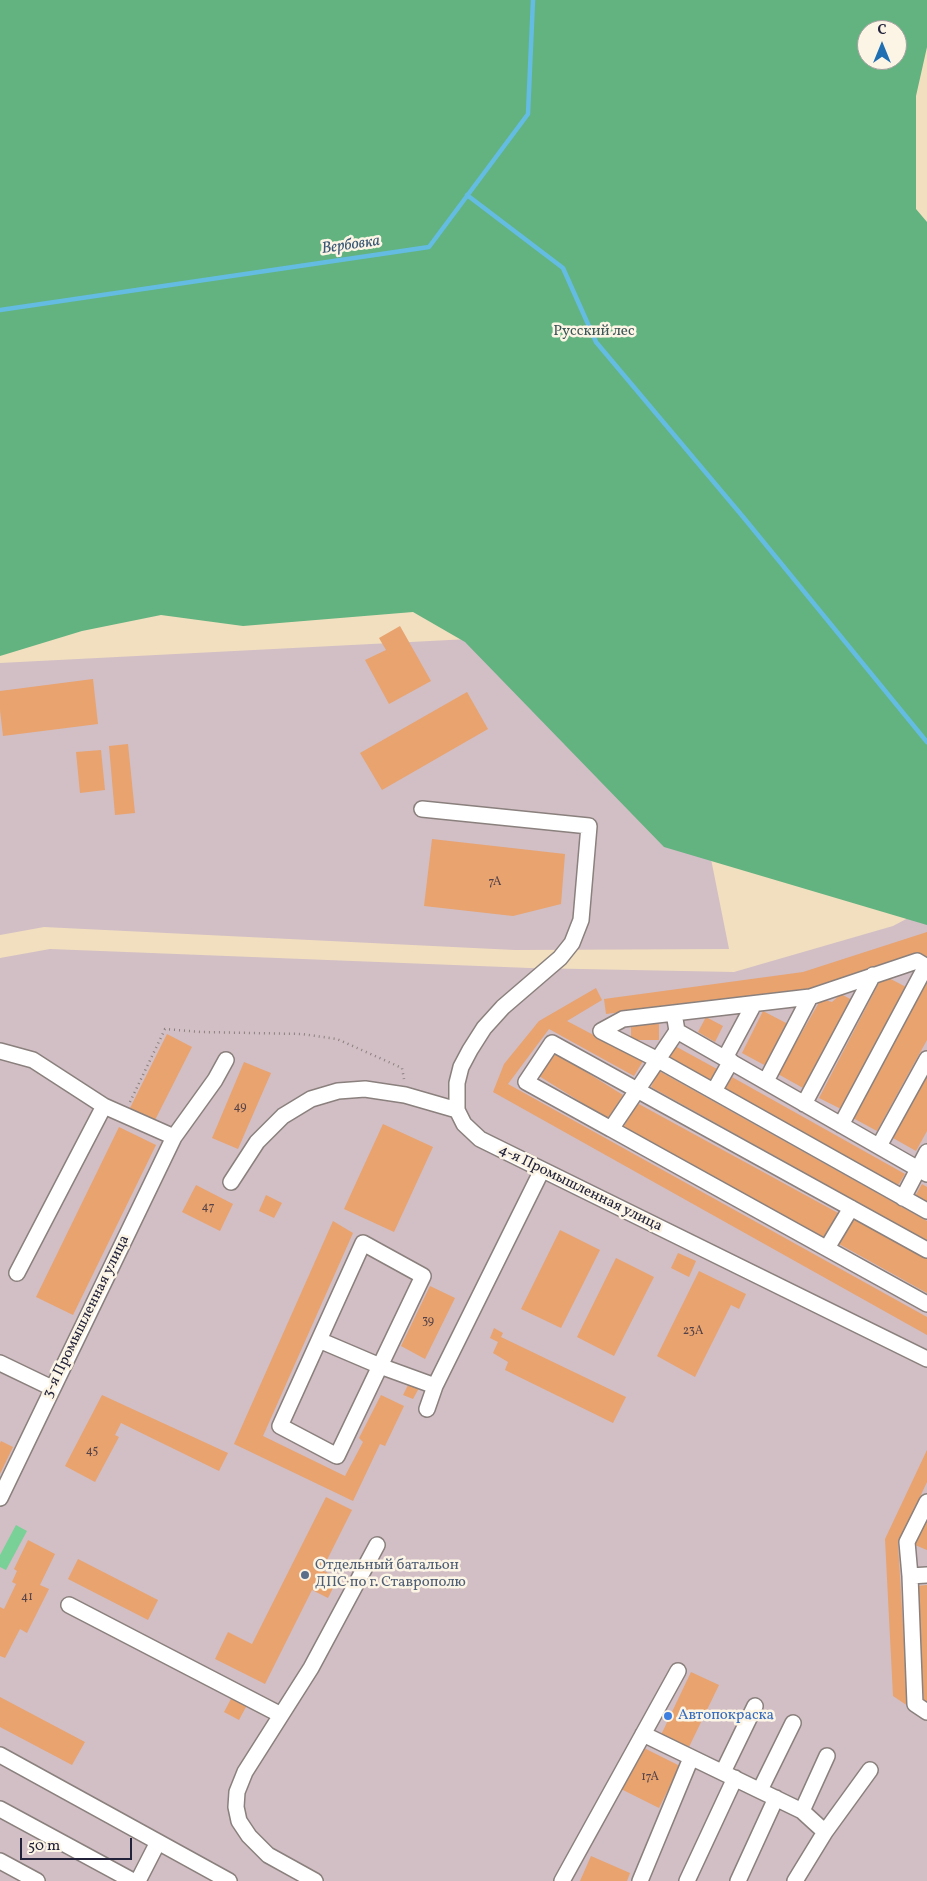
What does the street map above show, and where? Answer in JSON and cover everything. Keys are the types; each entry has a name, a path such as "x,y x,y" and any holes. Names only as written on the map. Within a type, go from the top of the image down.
{"street":[{"path":"231,1182 257,1142 283,1116 310,1099 338,1091 364,1088 405,1095 457,1110 457,1083 461,1067 484,1028 504,1007 560,958 572,943 581,920 589,826 422,810"},
{"path":"841,1125 926,967 917,961 810,997 623,1018 601,1031 658,1060 927,1211"},
{"path":"804,1104 873,975"},
{"path":"766,1081 810,997"},
{"path":"714,1091 754,1004"},
{"path":"611,1129 677,1031 674,1013"},
{"path":"677,1031 923,1171"},
{"path":"927,1250 552,1043 526,1082 927,1304"},
{"path":"0,1051 33,1060 104,1106 174,1137"},
{"path":"879,1146 927,1059"},
{"name":"3-я Промышленная улица","path":"0,1498 174,1137 215,1080 226,1060"},
{"path":"17,1273 104,1106"},
{"name":"4-я Промышленная улица","path":"457,1110 464,1124 480,1139 927,1359"},
{"path":"903,1198 923,1171 927,1152"},
{"path":"427,1409 435,1386 542,1170"},
{"path":"827,1248 851,1208"},
{"path":"363,1244 423,1276 380,1366 337,1456 280,1426 363,1244"},
{"path":"318,1340 380,1366 435,1386"},
{"path":"0,1363 52,1388"},
{"path":"927,1502 907,1542 915,1704 927,1712"},
{"path":"315,1881 268,1855 248,1836 239,1821 236,1807 237,1792 245,1772 311,1668 377,1545"},
{"path":"910,1576 927,1575"},
{"path":"68,1606 281,1715"},
{"path":"562,1881 678,1671"},
{"path":"687,1881 755,1706"},
{"path":"760,1790 793,1723"},
{"path":"643,1734 802,1810 825,1832"},
{"path":"0,1755 229,1881"},
{"path":"802,1810 827,1756"},
{"path":"640,1881 691,1758"},
{"path":"795,1881 825,1832 870,1770"},
{"path":"738,1881 776,1798"},
{"path":"0,1809 133,1881"},
{"path":"138,1881 158,1842"},
{"path":"0,1861 37,1881"}],"path":[{"path":"124,1115 165,1029 201,1032 302,1034 337,1039 402,1068 405,1095"}],"shaded area":[{"path":"665,629 729,949 515,950 44,927 0,935 0,663"},
{"path":"927,908 927,1881 0,1881 0,958 50,949 529,968 734,972 893,926"}],"green space":[{"name":"Русский лес","path":"0,0 927,0 927,47 916,96 916,209 927,222 927,925 664,847 465,642 413,612 243,626 161,615 82,631 0,656"},
{"path":"16,1525 27,1531 6,1570 0,1567 0,1555"}],"building":[{"path":"400,626 431,681 389,704 365,660 386,650 379,638"},
{"path":"93,679 98,724 3,736 0,691"},
{"path":"467,692 488,729 382,790 360,753"},
{"path":"128,744 135,813 115,815 109,746"},
{"path":"101,750 105,790 80,793 76,752"},
{"path":"432,839 565,854 561,904 513,916 424,906"},
{"path":"927,932 927,958 919,953 808,989 606,1014 604,999 803,972"},
{"path":"883,975 906,987 843,1110 819,1098"},
{"path":"927,982 927,1040 877,1131 853,1118"},
{"path":"596,988 602,1000 567,1021 643,1061 634,1076 549,1029 508,1084 927,1317 927,1335 493,1092 504,1064 539,1021"},
{"path":"841,994 852,1000 803,1088 778,1074 821,999 832,1002"},
{"path":"763,1011 788,1024 766,1066 742,1053"},
{"path":"706,1017 723,1026 715,1042 698,1032"},
{"path":"631,1024 659,1024 659,1040 631,1040"},
{"path":"167,1034 192,1047 153,1124 128,1112"},
{"path":"675,1046 717,1069 710,1081 668,1058"},
{"path":"554,1052 623,1095 608,1119 539,1076"},
{"path":"244,1062 271,1073 238,1149 212,1138"},
{"path":"659,1071 927,1221 927,1241 651,1087"},
{"path":"927,1076 927,1131 916,1151 893,1138"},
{"path":"732,1077 905,1174 897,1187 725,1090"},
{"path":"637,1103 838,1213 824,1238 623,1128"},
{"path":"383,1124 433,1147 394,1232 344,1209"},
{"path":"119,1127 156,1145 73,1315 36,1297"},
{"path":"922,1184 927,1187 927,1205 914,1198"},
{"path":"196,1185 233,1204 220,1231 182,1212"},
{"path":"266,1195 282,1203 274,1218 259,1211"},
{"path":"854,1218 927,1258 927,1293 839,1244"},
{"path":"333,1221 353,1233 263,1436 345,1476 363,1442 359,1438 381,1395 404,1406 385,1446 380,1444 353,1501 234,1444"},
{"path":"560,1230 600,1250 561,1328 521,1309"},
{"path":"678,1253 696,1261 689,1277 671,1268"},
{"path":"616,1258 654,1277 614,1356 577,1337"},
{"path":"699,1271 746,1294 739,1309 731,1305 695,1377 657,1356"},
{"path":"430,1286 455,1298 425,1359 401,1346"},
{"path":"494,1328 503,1333 501,1337 626,1397 613,1423 505,1370 508,1362 493,1353 498,1342 490,1338"},
{"path":"409,1383 419,1388 413,1399 403,1395"},
{"path":"102,1395 228,1453 219,1471 121,1423 115,1435 119,1437 95,1482 65,1466"},
{"path":"1,1441 13,1447 0,1474 0,1443"},
{"path":"927,1450 927,1482 898,1544 908,1706 893,1696 885,1539"},
{"path":"326,1497 352,1510 322,1570 338,1578 328,1598 312,1590 265,1684 215,1659 228,1632 252,1644"},
{"path":"927,1520 927,1550 915,1545"},
{"path":"28,1540 55,1554 40,1585 49,1589 27,1633 20,1629 5,1658 0,1656 0,1607 4,1609 16,1584 12,1582 17,1571 14,1569"},
{"path":"78,1559 158,1600 148,1620 68,1579"},
{"path":"927,1585 927,1702 924,1702 916,1586"},
{"path":"691,1672 719,1685 688,1749 661,1735"},
{"path":"0,1697 85,1742 72,1765 0,1727"},
{"path":"232,1697 247,1705 239,1720 224,1712"},
{"path":"642,1747 680,1766 659,1808 621,1789"},
{"path":"591,1856 630,1873 627,1881 580,1881"}],"waterway":[{"name":"Вербовка","path":"0,310 429,247 528,114 533,0"},
{"path":"467,195 563,268 596,342 744,518 927,742"}],"place":[{"name":"Отдельный батальон ДПС по г. Ставрополю","path":"305,1575"},
{"name":"Автопокраска","path":"668,1716"}]}
